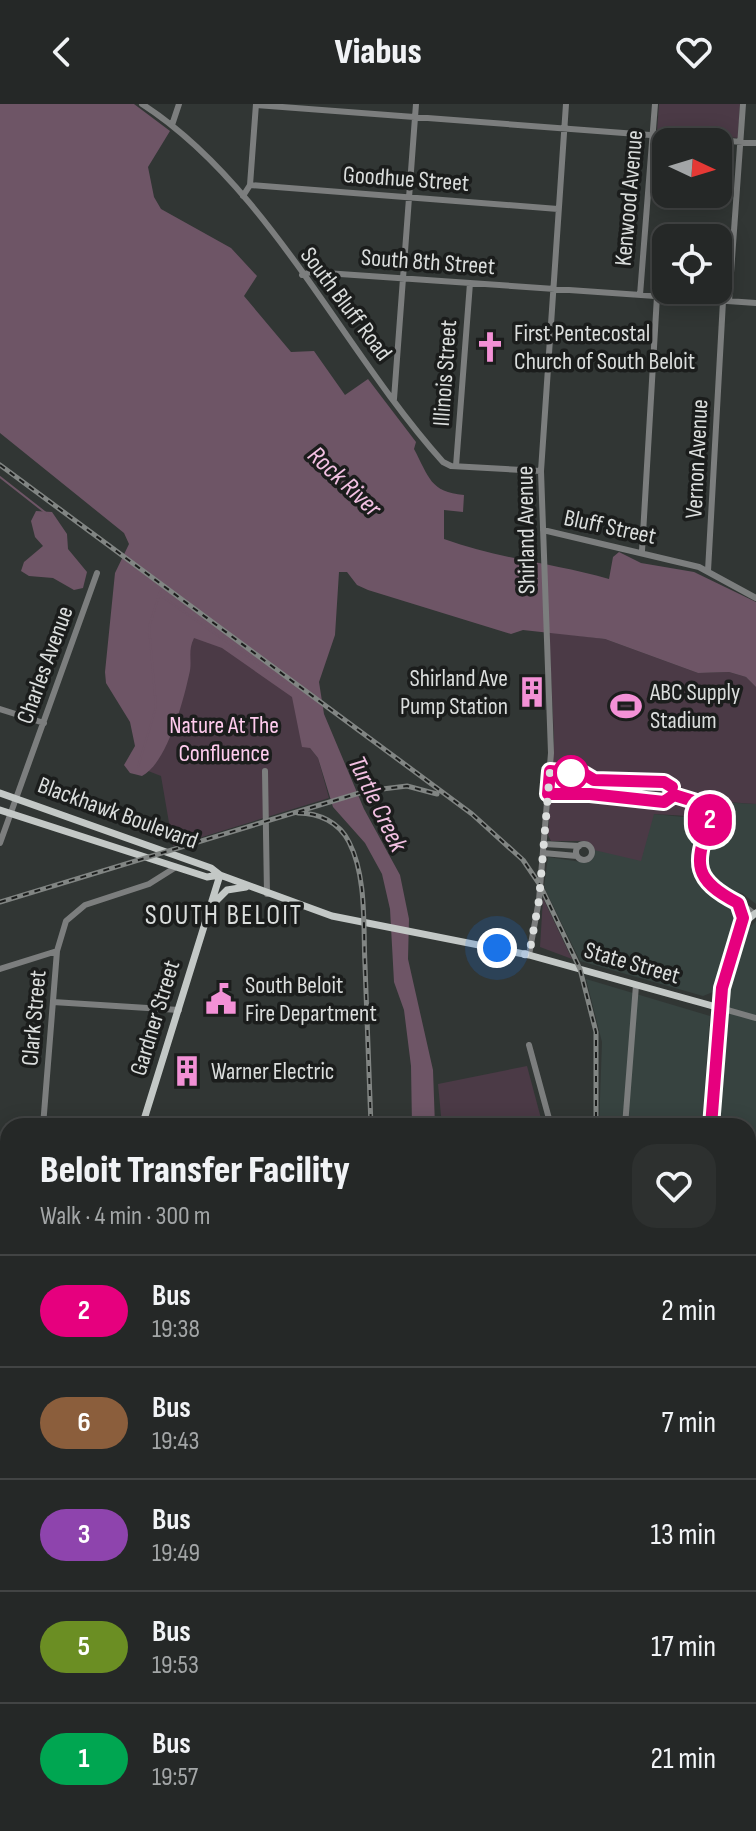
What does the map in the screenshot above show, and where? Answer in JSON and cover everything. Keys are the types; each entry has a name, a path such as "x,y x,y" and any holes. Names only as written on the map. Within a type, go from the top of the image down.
{"main road":[{"name":"Blackhawk Boulevard","path":"0,793 211,868 249,887 332,916 497,948"},
{"name":"Blackhawk Boulevard","path":"0,810 207,877 220,875"},
{"name":"Gardner Street","path":"145,1118 220,875"},
{"path":"211,906 227,890 249,887"},
{"path":"712,888 740,905 741,926 725,971 712,1118"},
{"path":"741,926 755,914"},
{"name":"State Street","path":"497,948 720,1008"}],"street":[{"name":"South Bluff Road","path":"142,104 172,125 243,196 443,462 456,466"},
{"path":"172,125 179,104"},
{"path":"394,399 416,104"},
{"name":"Shirland Avenue","path":"529,955 535,937 551,744 541,471 566,104"},
{"name":"Kenwood Avenue","path":"653,128 655,104"},
{"name":"Vernon Avenue","path":"732,237 743,104"},
{"path":"243,196 250,185 256,105 652,135"},
{"name":"Kenwood Avenue","path":"640,295 652,135"},
{"path":"732,141 756,143"},
{"name":"Goodhue Street","path":"250,185 558,209"},
{"name":"South 8th Street","path":"302,275 311,272 405,277 652,296"},
{"name":"Illinois Street","path":"456,466 470,283"},
{"name":"South 8th Street","path":"732,301 756,303"},
{"name":"Kenwood Avenue","path":"642,551 657,304"},
{"name":"Vernon Avenue","path":"708,571 726,304"},
{"path":"456,466 541,471"},
{"name":"Bluff Street","path":"543,530 642,551 708,571 756,598"},
{"name":"Charles Avenue","path":"0,843 13,814 97,573"},
{"path":"0,709 44,723"},
{"path":"265,771 267,894"},
{"path":"713,807 699,863 712,888 742,902 755,914"},
{"path":"543,853 577,856 585,860 591,853 589,846 544,844"},
{"path":"577,856 579,846"},
{"name":"Clark Street","path":"44,1118 57,951 71,915 85,905 149,884 176,867"},
{"path":"0,969 57,951"},
{"path":"626,1118 636,985"},
{"path":"53,1002 179,1010"},
{"name":"State Street","path":"720,1008 756,1018"},
{"path":"529,1045 549,1118"}],"shaded area":[{"path":"0,104 134,104 170,131 148,167 154,197 161,209 231,248 257,276 244,296 291,352 314,351 345,395 368,379 416,442 414,449 427,475 437,487 464,495 463,512 444,510 444,539 609,579 613,557 619,552 641,563 694,572 756,602 756,687 746,677 729,672 698,673 605,639 523,630 511,634 368,590 357,585 347,572 339,572 335,635 319,682 324,714 364,809 400,875 409,919 408,959 433,1070 435,1118 412,1118 411,1066 404,1010 394,982 390,909 382,874 365,843 333,807 318,758 310,748 302,747 292,697 222,648 194,638 186,687 166,745 159,759 142,776 130,773 124,765 135,746 130,722 106,683 105,672 115,573 129,544 124,533 0,433"},
{"path":"36,511 52,512 67,534 68,549 87,572 83,588 74,590 53,578 29,576 21,571 24,562 43,546 35,537 31,521"},
{"path":"719,802 756,804 756,904 742,893 728,890 725,899 738,905 740,917 727,940 713,992 703,996 580,961 544,887 548,857 588,863 594,850 654,814 713,820"},
{"path":"756,921 756,1118 720,1118 728,987 743,935"},
{"path":"586,979 710,1016 703,1118 599,1118 602,1042"}],"green space":[{"path":"659,104 740,104 738,138 732,137 732,128 657,128"},
{"name":"Nature At The Confluence","path":"245,500 310,748 318,758 329,798 173,846 161,776 138,767"},
{"path":"549,632 605,639 698,673 729,672 746,677 756,687 756,804 711,801 705,817 654,814 641,861 594,850 586,841 551,841 548,835 554,738"},
{"path":"543,898 572,959 540,947"},
{"path":"527,1066 541,1118 441,1118 438,1084"}],"waterway":[{"path":"0,477 51,517"},
{"path":"138,767 156,707 149,627 161,589"},
{"path":"160,595 284,682"}],"railway":[{"path":"0,465 472,814 523,860 540,885 580,969 596,1032 596,1118"},
{"path":"0,902 366,791 407,786 437,794"},
{"path":"298,813 321,817 340,829 349,842 359,870 364,918 371,1118"}],"bus line":[{"name":"2","path":"672,787 664,782 594,780 584,774 550,771 548,794 582,797 590,794 664,802 674,795 713,807 700,850 700,871 710,887 738,903 743,910 743,918 722,988 712,1118"}],"place":[{"name":"First Pentecostal Church of South Beloit","path":"490,347"},
{"name":"Shirland Ave Pump Station","path":"532,692"},
{"name":"ABC Supply Stadium","path":"626,706"},
{"name":"South Beloit Fire Department","path":"221,999"},
{"name":"Warner Electric","path":"187,1071"}],"district":[{"name":"SOUTH BELOIT","path":"224,915"}],"route":[{"path":"497,948 529,955 535,937 550,771 571,773"}],"water label":[{"name":"Rock River","path":"344,482"},
{"name":"Turtle Creek","path":"377,804"}]}
